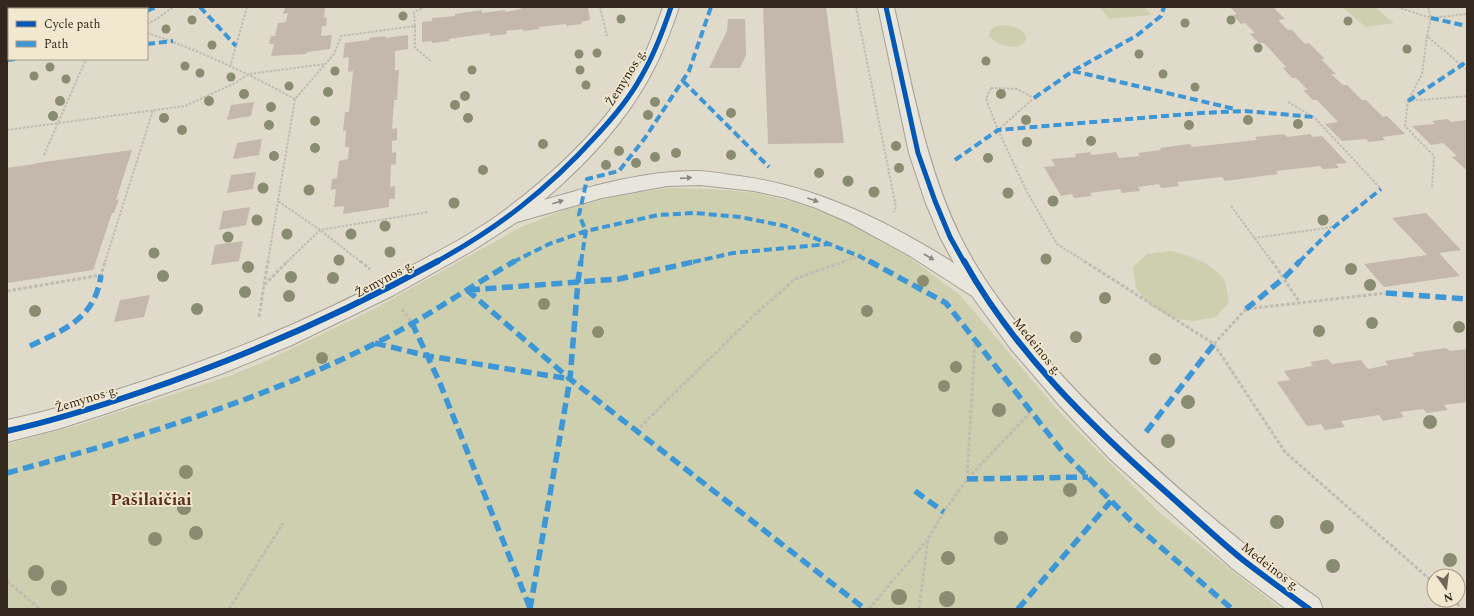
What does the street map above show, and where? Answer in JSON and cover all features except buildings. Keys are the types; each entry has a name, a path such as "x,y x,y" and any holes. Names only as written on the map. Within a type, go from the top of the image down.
{"street":[{"name":"Žemynos g.","path":"7,431 98,406 177,381 252,353 330,318 389,289 444,258 508,218 567,166 607,124 628,98 653,54 671,7"},
{"name":"Medeinos g.","path":"886,7 918,153 935,201 950,237 981,292 1020,342 1068,399 1119,451 1243,560 1309,609"},
{"path":"508,218 560,201 645,182 691,178 746,182 794,193 846,212 934,260 981,292"}],"path":[{"path":"33,7 38,8"},
{"path":"148,24 157,20 173,7"},
{"path":"230,67 247,7"},
{"path":"425,7 414,12 415,48 432,62"},
{"path":"600,7 607,36"},
{"path":"636,431 751,318 795,279 859,256 881,230 896,207 856,7"},
{"path":"1397,7 1431,18 1467,14"},
{"path":"1428,7 1431,18 1422,74 1408,101 1405,126 1434,156 1432,187"},
{"path":"259,317 295,99 334,54 341,36 415,26"},
{"path":"148,33 173,41 249,74 295,99"},
{"path":"1427,36 1467,70"},
{"path":"44,155 86,60"},
{"path":"7,130 185,106 235,84 249,74 326,64"},
{"path":"998,130 1034,98 1017,89 991,88 986,99 998,130 1045,226 1057,244 1214,344 1285,452 1426,576"},
{"path":"1408,101 1467,96"},
{"path":"1288,102 1314,117 1380,190"},
{"path":"7,290 101,276 153,110"},
{"path":"278,201 320,230 375,274"},
{"path":"1231,206 1284,278 1300,303"},
{"path":"264,284 320,230 428,212"},
{"path":"1254,238 1334,227"},
{"path":"1214,344 1246,309 1386,293"},
{"path":"967,479 975,341"},
{"path":"869,609 928,539 944,512 967,479 1031,412"},
{"path":"229,609 283,523"},
{"path":"919,609 928,539"},
{"path":"7,581 40,609"}],"green space":[{"path":"1100,7 1144,7 1151,15 1109,19"},
{"path":"1342,7 1375,7 1394,23 1366,27"},
{"path":"1002,25 1023,31 1027,38 1024,43 1014,47 1003,45 993,40 989,36 990,31 994,27"},
{"path":"667,188 712,189 756,193 790,201 838,217 910,258 960,295 1061,414 1162,515 1281,609 7,609 7,444 79,425 232,375 268,360 376,308 521,227 566,209 613,197"},
{"path":"1170,251 1193,257 1207,264 1224,280 1229,302 1216,317 1193,321 1172,318 1150,305 1136,289 1133,267 1147,254"}],"marked path":[{"path":"148,11 156,7"},
{"path":"200,7 236,46"},
{"path":"7,473 167,427 289,383 396,333 522,257 549,244 586,231 579,215 587,179 619,171 645,138 689,71 711,7"},
{"path":"1034,98 1073,71 1136,36 1161,16 1164,7"},
{"path":"1431,18 1467,26"},
{"path":"148,44 173,41"},
{"path":"1408,101 1462,65 1467,60"},
{"path":"1073,71 1235,109"},
{"path":"683,81 769,167"},
{"path":"955,160 998,130 1201,113 1245,111 1314,117"},
{"path":"1246,309 1284,278 1334,227 1381,189"},
{"path":"530,609 570,379 578,281 586,231 658,215 695,213 740,217 785,226 859,256 946,303 1062,451 1132,522 1232,609"},
{"path":"469,290 619,279 733,253 829,244"},
{"path":"30,346 68,327 84,314 96,297 101,275"},
{"path":"467,290 570,379 865,609"},
{"path":"1386,293 1467,299"},
{"path":"412,323 439,381 530,608"},
{"path":"375,343 428,356 570,379"},
{"path":"1146,432 1214,344"},
{"path":"967,479 1088,477"},
{"path":"915,491 944,512"},
{"path":"1018,609 1111,501"}],"cycle path":[{"path":"7,431 58,419 91,409 213,367 284,339 352,307 431,265 487,232 524,206 556,178 587,147 615,115 641,78 658,43 671,7"},
{"path":"886,7 918,153 935,201 950,237 981,292 1019,342 1068,399 1119,451 1243,560 1309,609"}],"district":[{"name":"Pašilaičiai","path":"151,499"}]}
